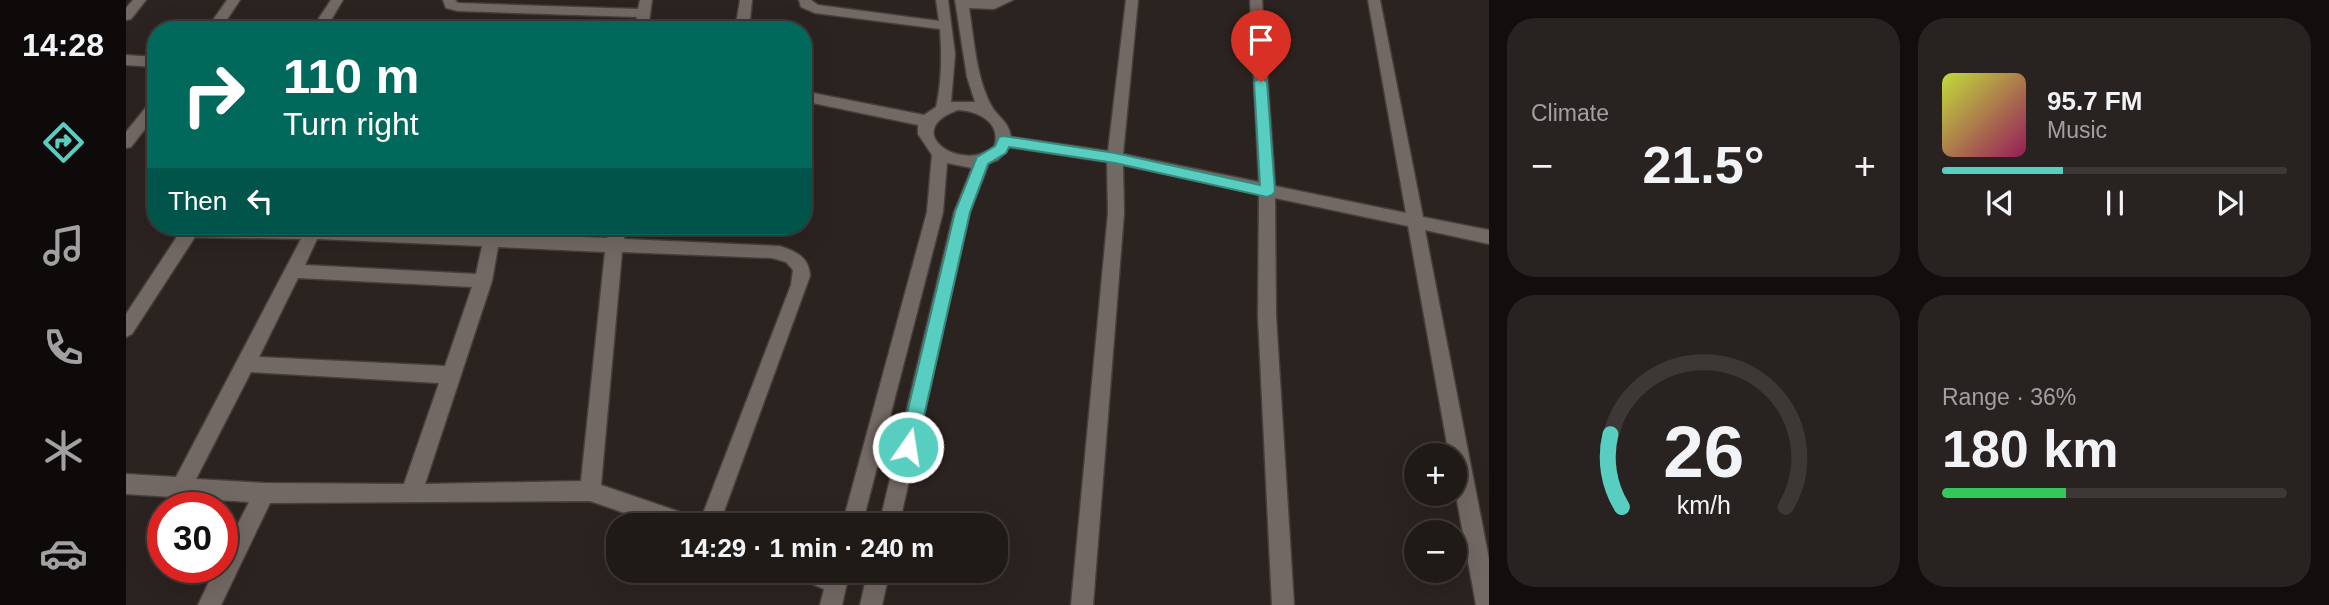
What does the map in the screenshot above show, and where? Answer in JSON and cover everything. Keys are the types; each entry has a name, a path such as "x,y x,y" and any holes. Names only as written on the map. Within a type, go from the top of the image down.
{"street":[{"path":"126,16 140,0"},
{"path":"219,21 234,0"},
{"path":"324,21 337,0"},
{"path":"449,0 450,5 458,7 646,6"},
{"path":"743,21 746,0"},
{"path":"805,0 806,4 815,9 947,26"},
{"path":"942,0 947,26 946,90 943,107"},
{"path":"985,110 974,77 961,2 994,5 1007,0"},
{"path":"1082,605 1116,213 1115,158 1132,0"},
{"path":"1256,0 1267,192 1267,316 1283,605"},
{"path":"1374,0 1487,605"},
{"path":"126,60 147,61"},
{"path":"812,98 926,121"},
{"path":"964,105 985,110 1001,124 1004,141 1001,149 982,161 953,160 940,154 925,139 923,130 926,121 943,107 964,105"},
{"path":"126,143 147,116"},
{"path":"1004,141 1115,158 1489,237"},
{"path":"855,513 936,212 940,154"},
{"path":"893,513 962,212 982,161"},
{"path":"126,329 186,235"},
{"path":"182,486 311,235"},
{"path":"411,494 483,281 492,235"},
{"path":"501,235 614,247 772,251 799,262 803,272 713,513"},
{"path":"590,491 616,235"},
{"path":"293,271 483,281"},
{"path":"246,364 452,375"},
{"path":"126,484 264,493 590,491 655,513"},
{"path":"209,605 264,493"},
{"path":"831,605 836,583"},
{"path":"871,605 876,583"}],"route":[{"path":"908,447 962,212 982,161 1001,149 1004,141 1115,158 1267,192 1261,82"}]}
